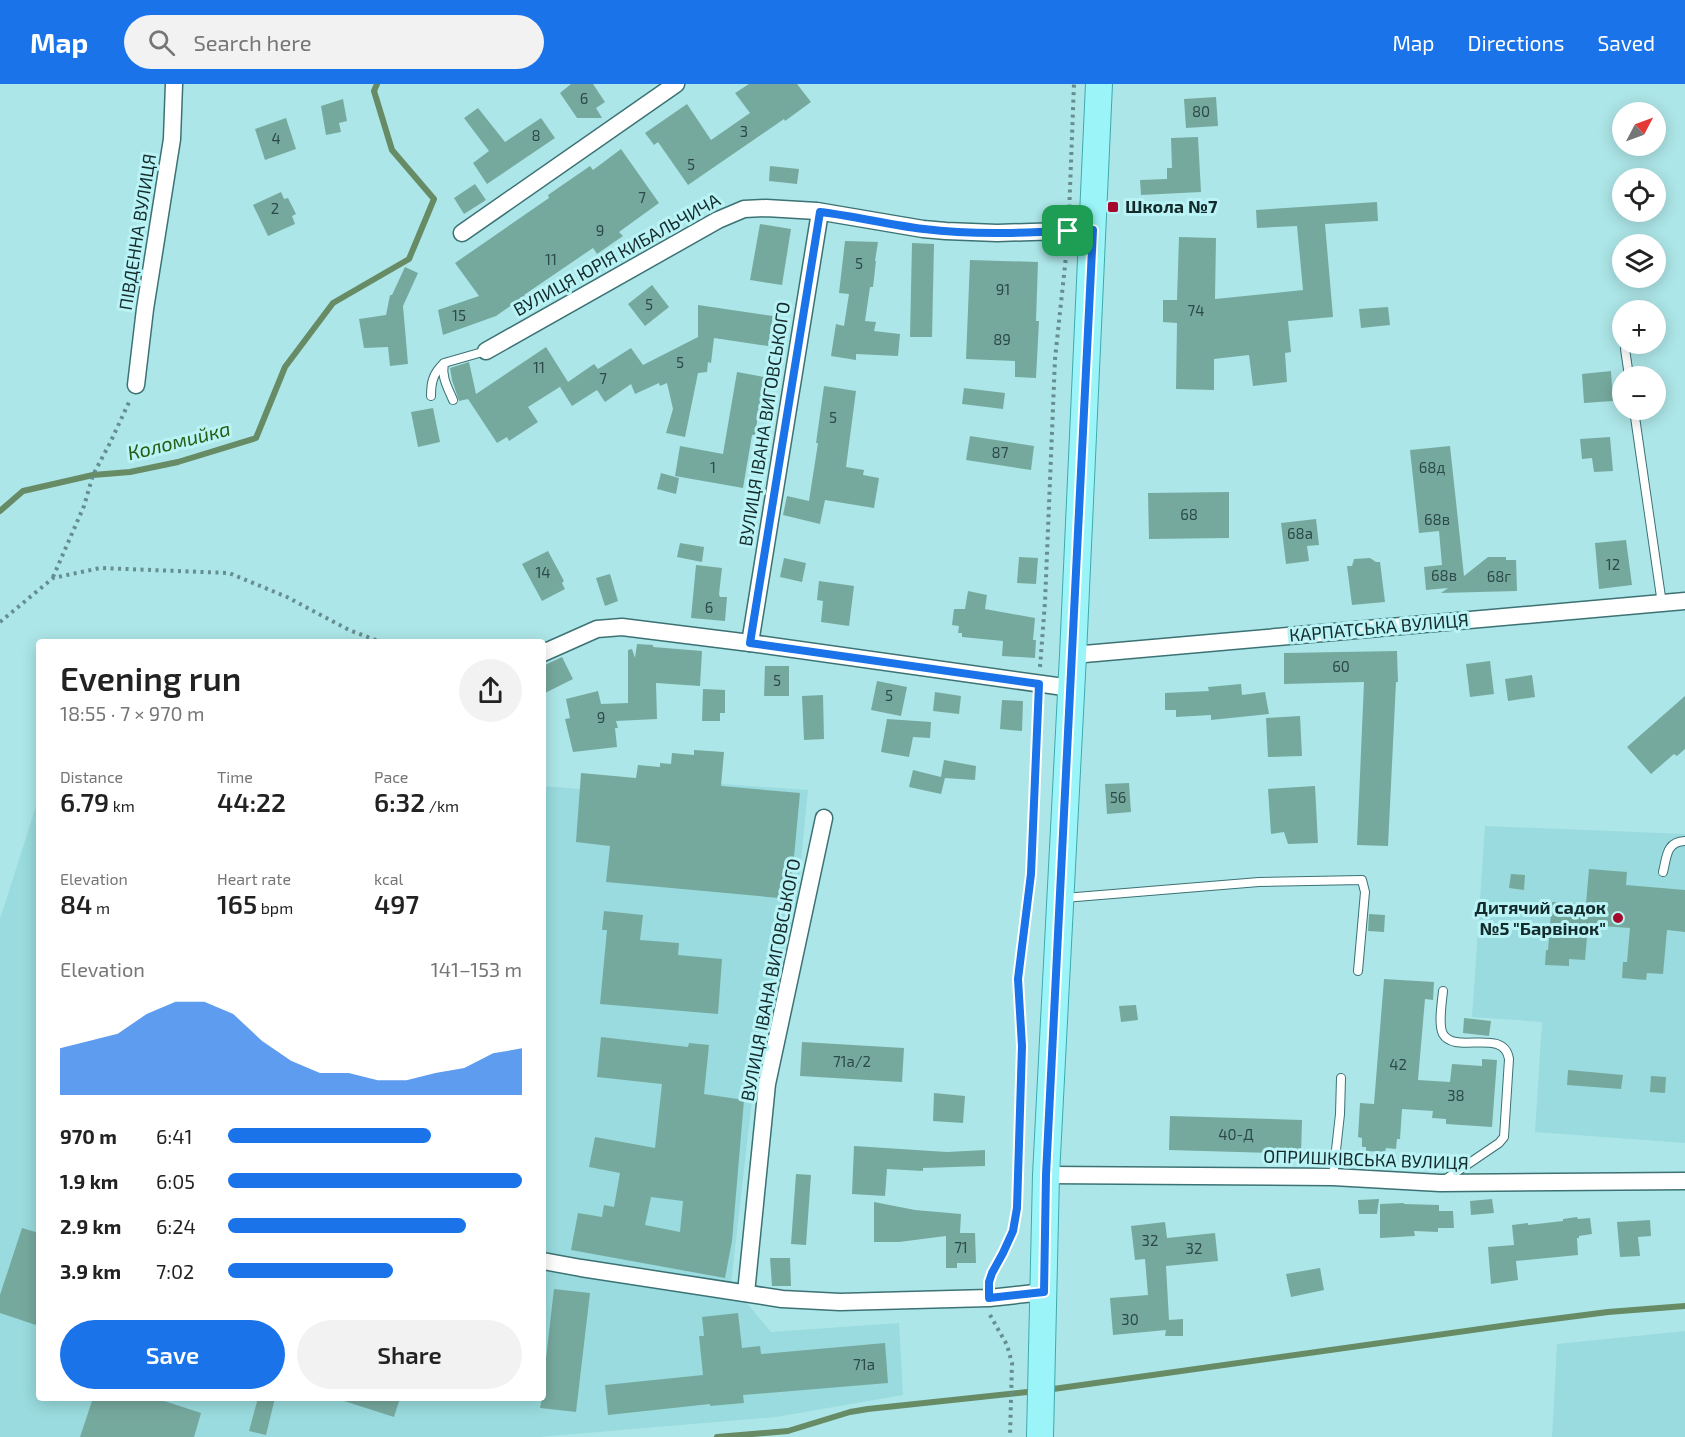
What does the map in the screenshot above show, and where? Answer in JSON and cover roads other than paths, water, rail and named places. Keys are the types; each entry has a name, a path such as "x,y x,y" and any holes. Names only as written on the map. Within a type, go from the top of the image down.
{"main road":[{"path":"1040,1425 1046,1175 1073,655 1081,230 1099,84"}],"street":[{"name":"ПІВДЕННА ВУЛИЦЯ","path":"136,385 145,309 172,139 174,84"},
{"path":"462,233 676,84"},
{"name":"ВУЛИЦЯ ЮРІЯ КИБАЛЬЧИЧА","path":"486,351 744,209 766,208 820,212 946,231 997,233 1081,230"},
{"name":"ВУЛИЦЯ ІВАНА ВИГОВСЬКОГО","path":"750,643 820,212"},
{"path":"1073,655 1676,602"},
{"path":"546,652 597,629 622,627 1071,688"},
{"name":"ВУЛИЦЯ ІВАНА ВИГОВСЬКОГО","path":"746,1293 767,1084 824,818"},
{"name":"ОПРИШКІВСЬКА ВУЛИЦЯ","path":"1046,1175 1333,1177 1440,1183 1685,1181"},
{"path":"546,1262 581,1269 782,1299 840,1302 989,1298 1044,1292"}],"lane":[{"path":"431,396 434,374 444,363 486,351"},
{"path":"444,363 445,380 453,400"},
{"path":"1636,420 1676,602"},
{"path":"1664,872 1670,846 1676,842 1685,842"},
{"path":"1060,899 1259,882 1362,880 1365,892 1358,971"},
{"path":"1440,1183 1499,1143 1504,1137 1509,1059 1508,1052 1503,1046 1447,1039 1441,1026 1443,991"},
{"path":"1333,1177 1340,1114 1341,1078"}],"waterway":[{"name":"Коломийка","path":"0,511 23,491 93,475 130,472 178,462 256,438 285,367 333,303 409,259 434,199 392,150 374,91 377,84"},
{"path":"1046,1390 1530,1322 1608,1312 1685,1306"},
{"path":"717,1437 788,1431 850,1412 868,1409 1036,1391"}],"place":[{"name":"Школа №7","path":"1113,207"},
{"name":"Дитячий садок №5 \"Барвінок\"","path":"1618,918"}]}
